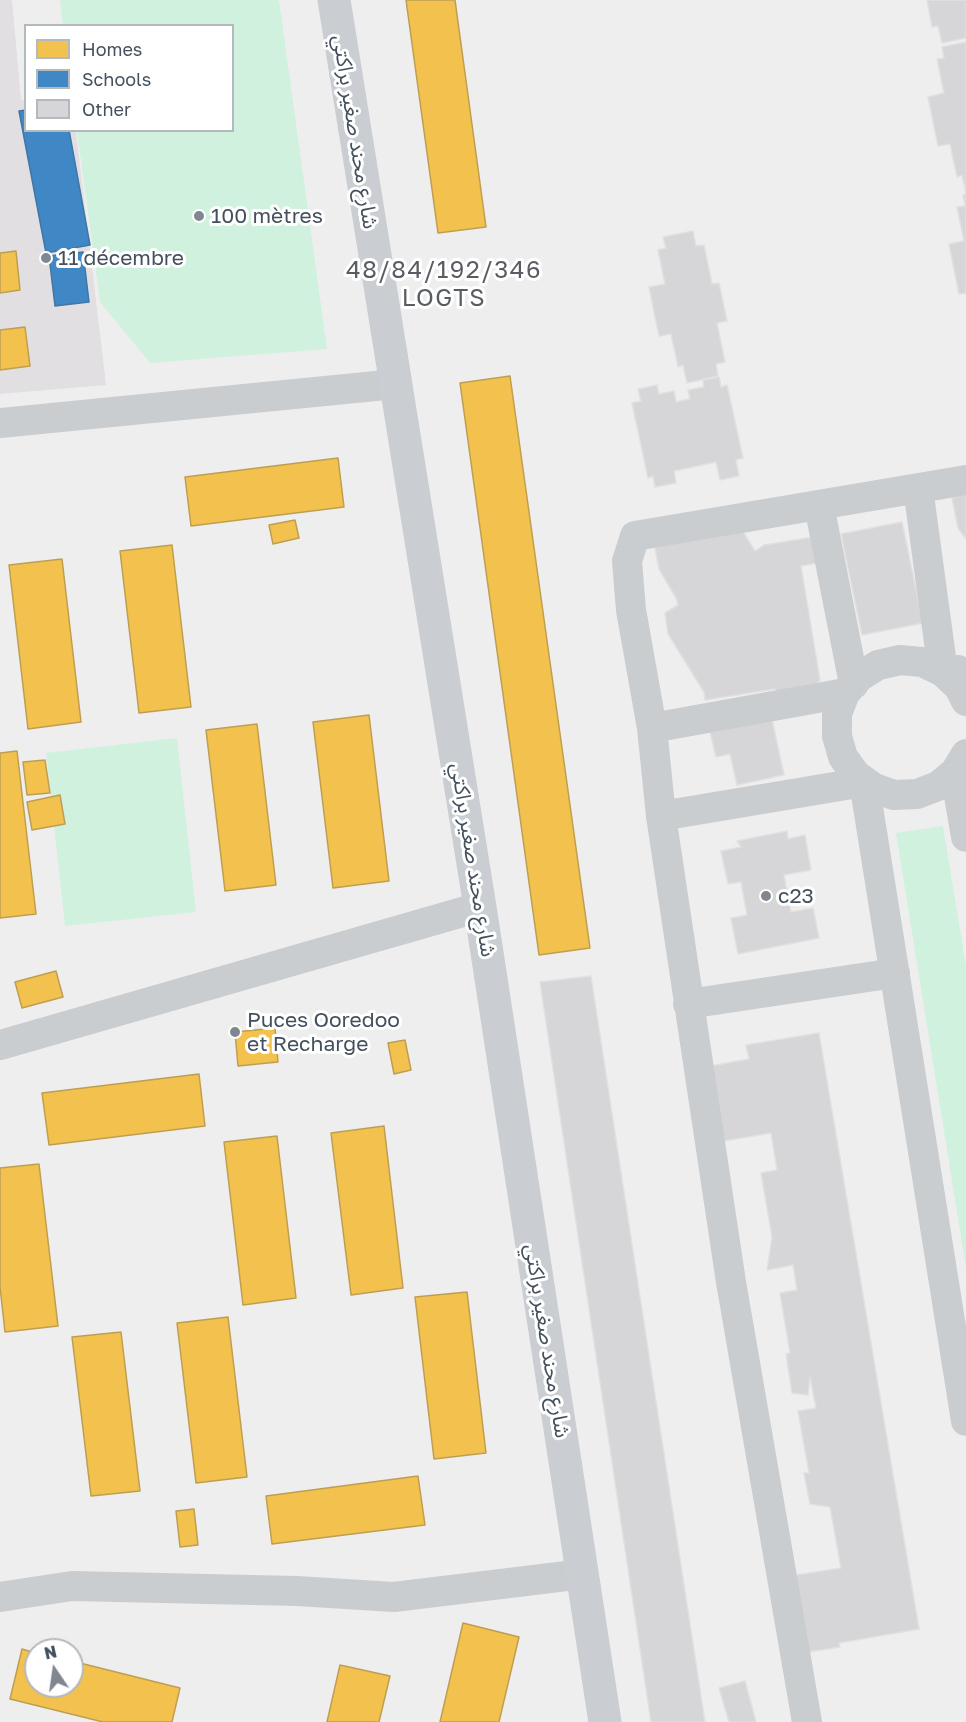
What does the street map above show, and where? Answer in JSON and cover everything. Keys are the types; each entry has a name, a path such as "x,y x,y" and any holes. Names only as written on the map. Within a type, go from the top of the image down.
{"street":[{"name":"شارع محند صغير براكتي","path":"334,0 480,907 604,1722"},
{"path":"0,423 396,384"},
{"path":"807,1722 731,1282 661,816 652,728 631,609 627,561 635,536 966,480"},
{"path":"918,488 954,670 966,701"},
{"path":"819,505 849,688"},
{"path":"954,670 922,662 900,660 878,665 859,677 849,688 837,714 837,736 843,757 856,775 874,788 894,795 917,794 938,786 961,763"},
{"path":"652,728 849,688"},
{"path":"961,763 966,837"},
{"path":"661,816 864,782"},
{"path":"864,782 966,1420"},
{"path":"0,1045 480,907"},
{"path":"688,1004 895,973"},
{"path":"0,1597 72,1586 297,1591 394,1597 583,1574"}],"shaded area":[{"name":"11 décembre","path":"0,0 12,0 21,100 24,101 24,132 76,132 106,385 0,394"}],"green space":[{"name":"100 mètres","path":"60,0 279,0 327,349 150,363 100,302 77,132 234,132 234,24 63,24"},
{"path":"177,738 196,912 65,926 46,753"},
{"path":"943,826 966,966 966,1268 896,833"}],"building: Homes":[{"path":"406,0 455,0 486,227 438,233"},
{"path":"16,251 20,290 0,293 0,253"},
{"path":"25,327 30,366 0,370 0,330"},
{"path":"510,376 590,948 539,955 460,383"},
{"path":"338,458 344,507 191,526 185,477"},
{"path":"295,520 299,538 273,544 269,525"},
{"path":"172,545 191,707 139,713 120,551"},
{"path":"62,559 81,722 28,729 9,565"},
{"path":"369,715 389,881 333,888 313,722"},
{"path":"257,724 276,885 225,891 206,730"},
{"path":"17,751 36,914 0,918 0,753"},
{"path":"45,760 50,793 27,795 23,762"},
{"path":"60,795 65,824 32,830 27,802"},
{"path":"56,971 63,997 22,1008 15,982"},
{"path":"275,1028 278,1062 238,1066 235,1032"},
{"path":"405,1040 411,1070 394,1074 388,1043"},
{"path":"199,1074 205,1126 49,1145 42,1093"},
{"path":"384,1126 403,1288 351,1295 331,1133"},
{"path":"277,1136 296,1298 243,1305 224,1142"},
{"path":"39,1164 58,1326 5,1332 0,1287 0,1168"},
{"path":"467,1292 486,1453 434,1459 415,1297"},
{"path":"228,1317 247,1477 196,1483 177,1323"},
{"path":"121,1332 140,1491 91,1496 72,1337"},
{"path":"418,1476 425,1525 272,1544 266,1496"},
{"path":"194,1509 198,1545 180,1547 176,1511"},
{"path":"463,1623 519,1637 499,1722 440,1722"},
{"path":"22,1649 24,1650 24,1698 84,1698 84,1664 180,1688 172,1722 103,1722 10,1699"},
{"path":"340,1665 390,1676 379,1722 327,1722"}],"building: Schools":[{"path":"24,110 24,132 69,132 90,245 46,253 19,111"},
{"path":"83,252 89,302 55,306 49,256"}],"building: Other":[{"path":"927,0 966,0 966,38 942,43 938,26 932,27"},
{"path":"966,42 966,193 962,175 957,177 950,144 938,146 928,97 944,93 937,59 944,58 942,47"},
{"path":"966,194 966,293 959,294 949,244 964,241 957,207 965,206 963,195"},
{"path":"693,231 696,246 704,245 712,284 719,283 727,321 717,323 725,362 716,364 718,376 687,383 683,365 678,367 671,334 659,336 649,287 665,284 658,250 666,248 663,237"},
{"path":"719,377 721,387 727,385 743,458 736,460 739,476 720,480 716,462 674,471 676,483 655,487 653,476 648,478 632,403 641,401 638,389 657,385 659,394 674,391 676,402 690,399 688,390 704,387 703,380"},
{"path":"966,494 966,539 958,528 952,498"},
{"path":"737,522 755,551 764,545 814,537 818,563 801,566 820,680 811,690 783,703 775,689 705,700 704,692 668,634 665,613 678,605 659,569 654,543"},
{"path":"902,522 923,623 862,635 841,534"},
{"path":"772,719 784,775 737,785 730,754 716,757 710,732"},
{"name":"c23","path":"787,831 788,839 805,835 811,870 784,875 791,912 813,908 819,938 738,954 731,918 747,915 741,882 728,884 721,851 741,847 737,841"},
{"path":"591,976 705,1722 651,1722 540,982"},
{"path":"819,1033 919,1629 839,1643 840,1647 802,1653 790,1576 841,1568 830,1507 810,1504 804,1473 809,1473 798,1411 816,1408 810,1377 808,1395 792,1393 786,1354 790,1353 780,1293 797,1290 793,1265 767,1270 772,1237 761,1173 777,1170 771,1133 724,1141 711,1066 749,1059 746,1045"},
{"path":"745,1681 756,1722 729,1722 719,1688"}],"place":[{"name":"100 mètres","path":"199,216"},
{"name":"11 décembre","path":"46,258"},
{"name":"c23","path":"766,896"},
{"name":"Puces Ooredoo et Recharge","path":"235,1032"}],"district":[{"name":"48/84/192/346 LOGTS","path":"444,284"}]}
